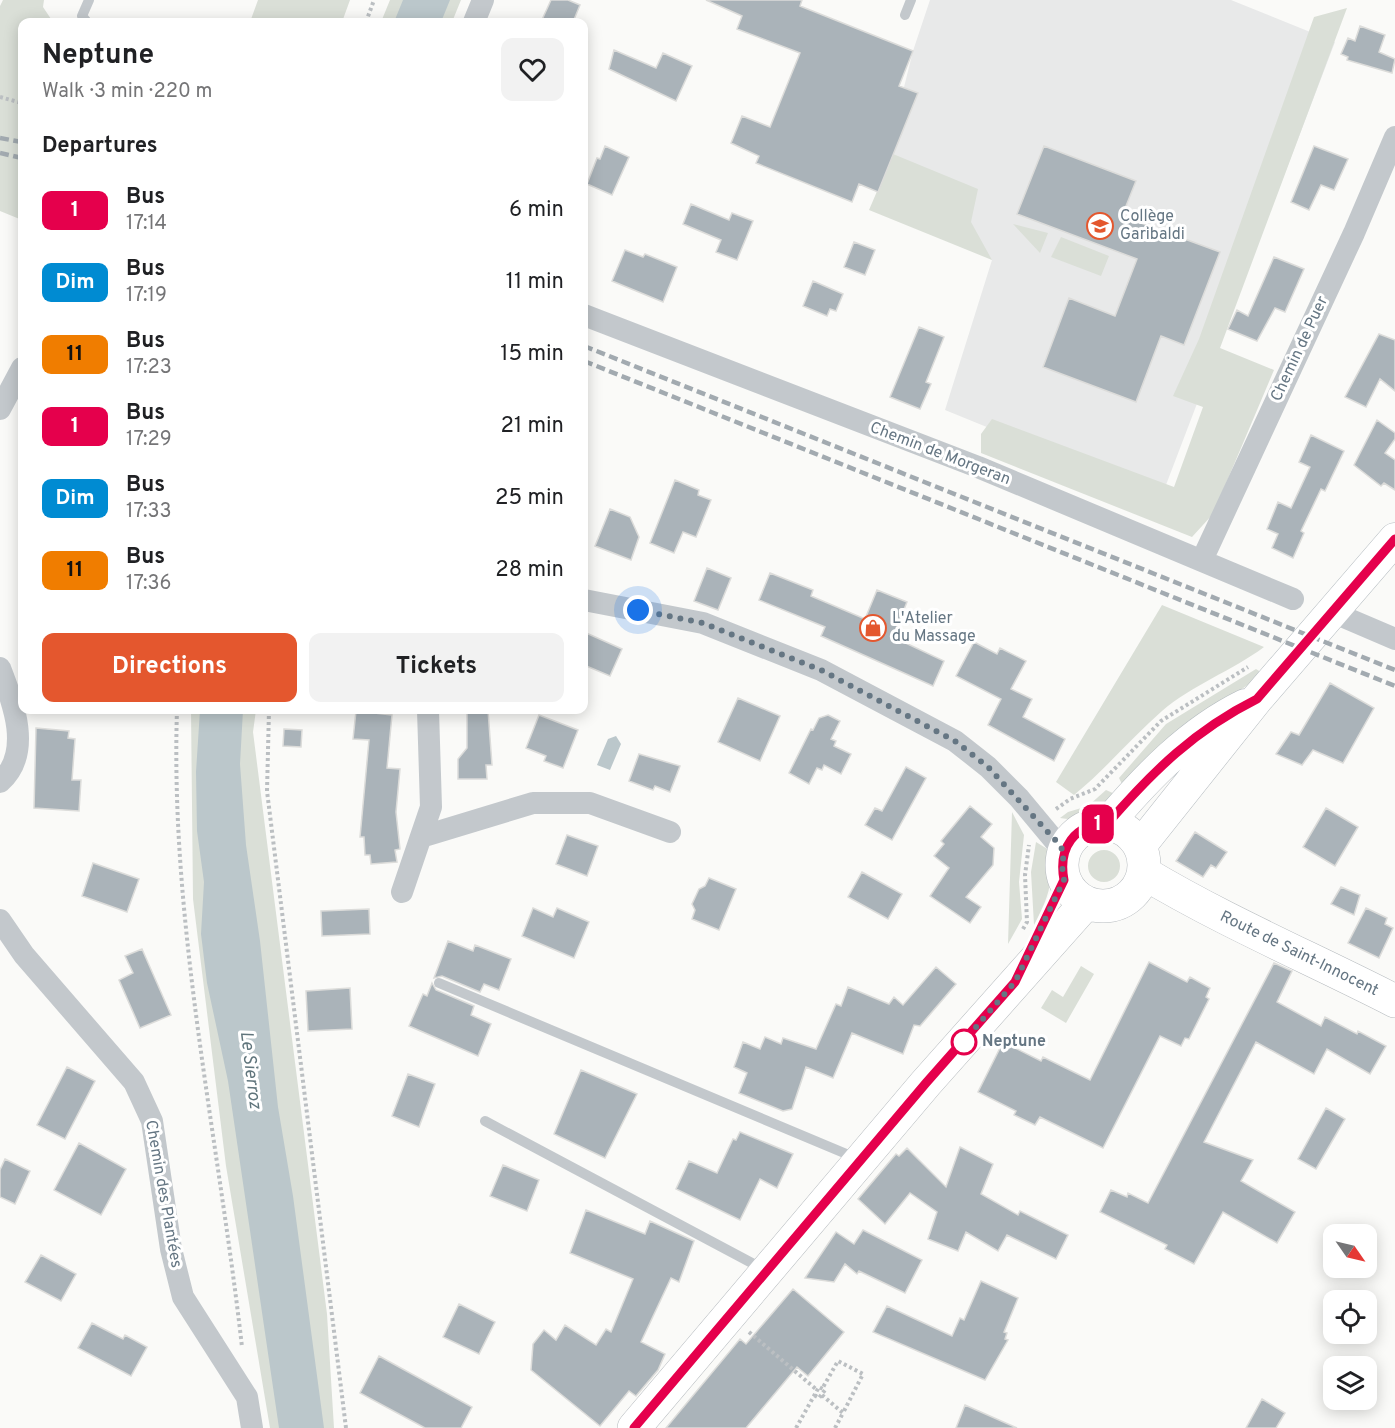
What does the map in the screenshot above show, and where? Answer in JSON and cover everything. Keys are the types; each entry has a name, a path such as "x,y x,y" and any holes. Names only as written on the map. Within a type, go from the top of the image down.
{"main road":[{"path":"1072,867 1109,906 1138,872 1257,699 1395,539"},
{"path":"1108,823 1131,796 1187,742 1217,720 1257,699"},
{"path":"634,1428 1015,982 1072,867 1090,825 1108,823 1127,831 1138,872"},
{"name":"Route de Saint-Innocent","path":"1138,872 1203,909 1303,954 1395,1001"}],"street":[{"path":"476,18 483,0"},
{"name":"Chemin de Puer","path":"1202,560 1354,233 1395,137"},
{"name":"Chemin de Morgeran","path":"588,317 978,467 1293,599"},
{"path":"0,409 18,375"},
{"path":"588,601 703,623 821,670 955,741 988,767 1019,798 1072,867"},
{"path":"1332,612 1395,639"},
{"path":"0,668 14,703 18,731 14,763 0,782"},
{"path":"402,892 431,807 428,714"},
{"path":"421,837 533,803 590,803 670,832"},
{"name":"Chemin des Plantées","path":"0,920 24,955 134,1082 152,1121 171,1249 183,1297 247,1397 252,1428"}],"lane":[{"path":"84,18 82,16 88,0"},
{"path":"905,15 911,0"},
{"path":"439,983 862,1161"},
{"path":"485,1121 768,1272"}],"path":[{"path":"367,18 374,0"},
{"path":"0,97 18,102"},
{"path":"177,714 175,770 187,924 243,1356"},
{"path":"269,714 267,791 346,1428"},
{"path":"731,1316 819,1398 825,1390 822,1389"},
{"path":"822,1389 838,1361 863,1374 835,1428"},
{"path":"796,1428 815,1393 819,1387 822,1389"},
{"path":"822,1395 843,1413"}],"shaded area":[{"path":"3,0 44,0 43,7 50,18 18,18 18,218 0,211 0,6"},
{"path":"258,0 350,0 343,18 251,18"},
{"path":"390,0 461,0 454,18 383,18"},
{"name":"Collège Garibaldi","path":"930,0 1231,0 1335,42 1161,498 945,410 992,260 878,192 913,51"},
{"path":"1347,8 1220,348 1274,370 1213,514 1192,537 981,453 981,434 992,419 1174,487 1203,407 1173,396 1199,339 1314,17"},
{"path":"893,154 978,189 971,222 992,260 869,210"},
{"path":"1013,224 1048,233 1040,253"},
{"path":"1061,237 1109,256 1101,276 1051,257"},
{"path":"1162,605 1264,647 1162,711 1074,795 1056,782"},
{"path":"1256,669 1264,674 1181,730 1122,784 1119,778 1166,724"},
{"path":"191,714 255,714 253,732 327,1314 334,1428 270,1428 226,1166 193,899"},
{"path":"1106,790 1115,794 1091,814 1077,819 1060,818 1068,812 1088,806"},
{"path":"1012,812 1024,835 1019,882 1022,919 1008,944"},
{"path":"1036,842 1049,850 1051,872 1047,897 1034,925 1031,872"},
{"path":"1104,850 1115,855 1120,866 1115,877 1104,882 1093,877 1088,866 1093,855"},
{"path":"1081,966 1094,974 1066,1023 1041,1008 1052,990 1063,997"}],"water":[{"path":"403,0 450,0 443,18 396,18"},
{"name":"Le Sierroz","path":"200,714 243,714 240,764 246,845 260,941 278,1107 293,1196 324,1428 279,1428 228,1081 207,983 201,934 204,882 197,831 196,772"},
{"path":"616,736 621,744 610,770 597,765 608,739"}],"building":[{"path":"551,0 568,0 580,5 575,18 543,18"},
{"path":"706,0 802,0 800,6 913,51 899,86 918,93 878,192 859,184 852,202 756,163 759,156 731,143 742,116 770,127 800,53 737,29 742,16"},
{"path":"1360,26 1385,35 1379,52 1395,59 1392,73 1347,60 1348,57 1341,54 1348,38 1355,41"},
{"path":"614,50 656,68 663,53 692,66 676,101 609,69"},
{"path":"605,146 629,157 612,195 588,184 597,158 600,159"},
{"name":"Collège Garibaldi","path":"1044,146 1136,181 1122,216 1220,252 1184,345 1161,336 1136,402 1043,367 1069,298 1115,316 1137,259 1017,214"},
{"path":"1314,146 1348,159 1334,190 1321,185 1309,210 1291,202"},
{"path":"691,204 729,220 732,213 753,221 737,260 716,252 721,240 683,224"},
{"path":"854,242 875,250 865,275 844,267"},
{"path":"625,250 643,257 645,254 677,267 663,302 612,281"},
{"path":"1274,257 1304,269 1285,312 1275,308 1257,341 1228,329 1237,310 1248,316"},
{"path":"813,281 843,294 836,311 830,309 827,316 803,306"},
{"path":"919,327 944,337 926,382 931,384 920,409 890,397"},
{"path":"1379,334 1395,340 1395,391 1380,379 1366,407 1345,397"},
{"path":"1377,420 1395,433 1395,439 1385,453 1395,460 1395,490 1384,483 1381,486 1354,465"},
{"path":"1311,435 1344,451 1325,491 1321,489 1301,531 1304,533 1293,558 1272,548 1278,534 1267,529 1278,502 1291,508 1310,467 1299,462"},
{"path":"675,480 699,490 698,495 711,500 696,537 683,532 674,553 650,543"},
{"path":"610,509 630,517 639,537 631,560 595,546"},
{"path":"707,568 731,578 718,610 694,601"},
{"path":"770,573 813,590 811,596 865,619 877,590 907,602 893,637 944,661 933,686 821,636 825,627 759,600"},
{"path":"588,634 622,649 610,676 588,667"},
{"path":"974,642 997,654 1000,648 1026,661 1011,689 1032,699 1023,717 1065,739 1054,761 988,725 1001,699 956,676"},
{"path":"1330,683 1374,708 1343,763 1313,750 1302,765 1276,754 1291,732 1299,735"},
{"path":"738,698 780,716 760,761 718,742"},
{"path":"356,714 392,715 387,768 400,769 396,812 400,849 395,850 397,862 371,864 370,855 365,855 364,837 360,837 369,740 353,739"},
{"path":"467,714 488,714 492,765 486,765 487,779 458,779 458,759 467,748"},
{"path":"539,715 578,730 563,768 544,761 546,756 526,748"},
{"path":"828,715 840,721 831,739 836,741 834,746 851,754 841,774 824,765 822,770 817,768 809,784 789,773 811,729 813,730 819,718"},
{"path":"36,728 69,731 68,738 75,739 72,780 81,780 79,811 34,808"},
{"path":"284,729 302,730 301,747 283,746"},
{"path":"639,754 680,766 670,792 655,786 653,790 629,781"},
{"path":"906,767 926,778 892,840 865,825 875,808 882,811"},
{"path":"970,806 992,824 981,837 994,848 993,865 966,897 981,907 970,923 930,896 949,868 934,856 944,844 941,841"},
{"path":"1326,808 1358,827 1335,866 1303,847"},
{"path":"1195,832 1227,852 1216,868 1211,865 1203,877 1176,861"},
{"path":"567,835 598,846 587,876 556,864"},
{"path":"93,863 139,879 127,912 82,896"},
{"path":"862,872 902,894 888,919 848,897"},
{"path":"709,878 736,889 719,930 692,919 695,910 692,904 699,889 705,886"},
{"path":"1341,887 1360,895 1354,915 1331,904"},
{"path":"533,908 553,917 557,908 589,922 574,958 522,936"},
{"path":"1366,908 1387,918 1385,924 1393,928 1379,958 1348,943"},
{"path":"369,909 370,934 322,936 321,911"},
{"path":"448,941 473,951 475,945 511,959 499,990 484,984 480,992 442,976 434,978"},
{"path":"142,949 171,1015 140,1028 119,980 133,973 125,956"},
{"path":"1149,962 1187,982 1190,977 1210,988 1206,997 1209,999 1189,1039 1185,1038 1181,1046 1160,1036 1103,1148 1040,1117 1035,1125 1014,1115 1016,1111 978,1092 1003,1042 1041,1061 1043,1057 1090,1080"},
{"path":"1274,963 1292,971 1277,1002 1321,1026 1325,1017 1386,1046 1370,1074 1327,1049 1314,1074 1256,1042 1204,1142 1253,1160 1241,1181 1295,1212 1277,1243 1223,1212 1194,1264 1165,1249 1167,1245 1100,1212 1111,1190 1127,1197 1128,1193 1148,1203"},
{"path":"936,967 956,984 920,1026 914,1025 903,1054 852,1033 833,1078 806,1067 792,1109 783,1111 739,1093 747,1073 734,1067 743,1042 760,1049 765,1037 781,1044 783,1038 816,1049 836,1004 841,1006 848,987 889,1004 894,997 903,1005"},
{"path":"432,983 436,990 474,1006 471,1015 491,1024 478,1056 409,1026 423,994 427,996"},
{"path":"350,988 352,1029 308,1031 306,991"},
{"path":"67,1067 95,1081 65,1139 37,1125"},
{"path":"581,1070 637,1094 605,1158 554,1134"},
{"path":"408,1074 435,1084 419,1127 392,1116"},
{"path":"1326,1108 1345,1119 1316,1169 1298,1159"},
{"path":"740,1132 793,1154 777,1188 760,1179 740,1220 676,1189 689,1161 717,1173 733,1139 736,1140"},
{"path":"79,1143 126,1169 101,1215 54,1190"},
{"path":"960,1147 993,1164 981,1194 1018,1215 1020,1211 1068,1235 1056,1259 1007,1235 998,1251 966,1232 958,1251 928,1239 937,1212 910,1193 885,1224 858,1199 896,1154 899,1156 907,1148 946,1187"},
{"path":"5,1159 30,1171 15,1204 0,1197 0,1170"},
{"path":"503,1165 539,1180 527,1211 490,1196"},
{"path":"586,1210 645,1234 650,1221 694,1241 679,1282 671,1278 641,1342 665,1354 658,1370 636,1396 629,1391 600,1426 531,1370 533,1344 544,1330 556,1340 565,1325 596,1345 606,1329 611,1332 633,1279 570,1253"},
{"path":"863,1230 922,1260 905,1293 859,1271 857,1274 845,1264 834,1282 805,1278 836,1232 854,1244"},
{"path":"41,1255 76,1274 61,1301 25,1282"},
{"path":"981,1281 1018,1298 1004,1332 1007,1333 1005,1339 1008,1340 985,1380 873,1332 887,1306 952,1336 960,1318 964,1320"},
{"path":"793,1289 844,1332 808,1376 797,1367 746,1428 666,1428 740,1339 746,1344"},
{"path":"459,1304 495,1322 479,1354 443,1337"},
{"path":"92,1323 123,1339 125,1335 147,1347 131,1376 78,1348"},
{"path":"379,1356 472,1407 461,1428 425,1428 360,1393"},
{"path":"1262,1399 1285,1413 1276,1428 1246,1428"},
{"path":"965,1405 1017,1428 956,1428"}],"railway":[{"path":"0,138 18,141"},
{"path":"0,153 18,157"},
{"path":"588,348 1395,670"},
{"path":"588,363 1395,686"}],"bus line":[{"name":"1","path":"634,1428 926,1083 1015,982 1064,880 1062,866 1064,852 1074,835 1090,825 1108,823 1131,796 1187,742 1207,726 1257,699 1302,650 1395,539"}],"place":[{"name":"Collège Garibaldi","path":"1100,226"},
{"name":"L'Atelier du Massage","path":"873,628"},
{"name":"Neptune","path":"964,1042"}],"route":[{"path":"638,610 703,623 821,670 955,741 988,767 1019,798 1058,843 1064,852 1062,866 1064,880 1015,982 957,1049 964,1042"}]}
